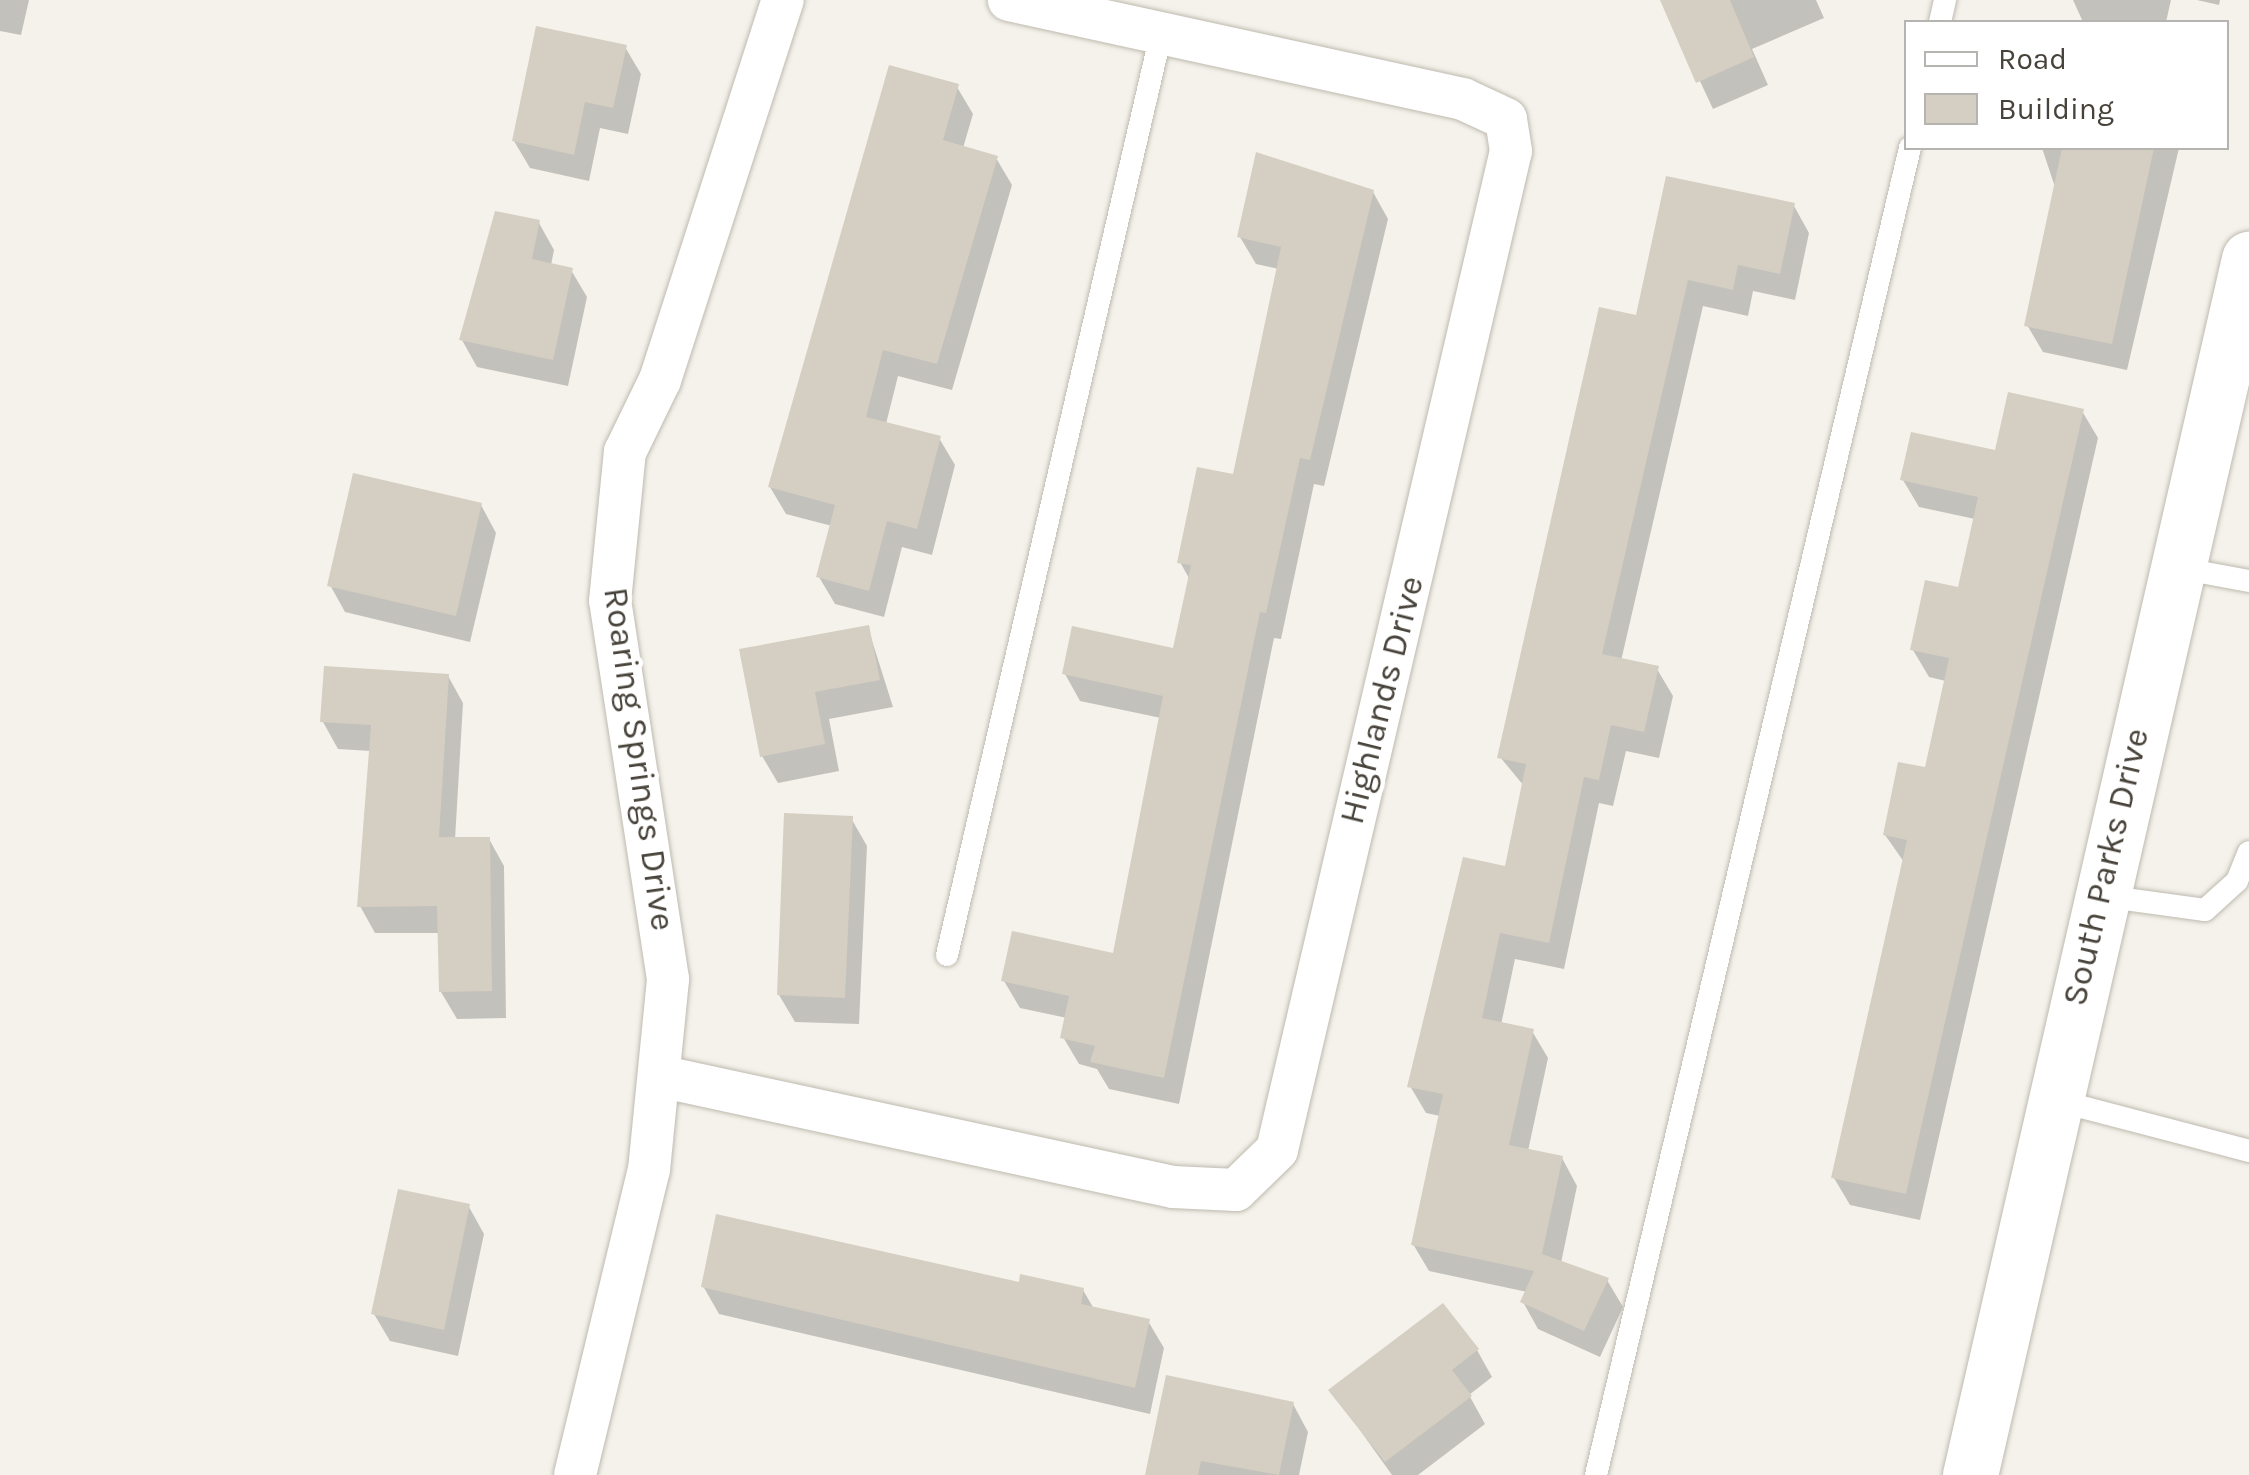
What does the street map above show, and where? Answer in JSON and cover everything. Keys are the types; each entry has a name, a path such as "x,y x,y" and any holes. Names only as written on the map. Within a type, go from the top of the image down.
{"street":[{"name":"Roaring Springs Drive","path":"575,1475 649,1170 668,979 610,601 625,452 660,380 783,0"},
{"name":"Highlands Drive","path":"659,1076 1174,1187 1236,1190 1276,1150 1511,152 1506,119 1463,99 1009,0"},
{"name":"South Parks Drive","path":"1970,1475 2052,1100 2249,260"}],"lane":[{"path":"946,954 1161,34"},
{"path":"1596,1475 1910,150"},
{"path":"2176,568 2249,581"},
{"path":"2100,895 2164,911 2206,910 2237,881 2249,852"},
{"path":"2052,1100 2249,1151"}],"building":[{"path":"1660,0 1730,0 1754,57 1696,83"},
{"path":"536,26 627,45 613,108 585,102 574,155 512,141"},
{"path":"889,65 959,84 943,140 998,156 937,364 883,350 866,417 941,436 917,529 887,521 869,591 816,577 835,505 768,487"},
{"path":"2062,150 2154,150 2112,344 2024,326"},
{"path":"1256,152 1374,190 1310,460 1300,458 1266,613 1260,612 1164,1078 1090,1062 1095,1046 1060,1038 1069,996 1001,981 1012,931 1113,953 1163,696 1062,674 1072,626 1173,648 1191,565 1177,563 1197,467 1233,474 1281,247 1237,237"},
{"path":"1666,176 1795,203 1780,274 1738,265 1733,290 1688,280 1602,654 1659,666 1644,732 1611,725 1599,780 1584,777 1549,943 1500,933 1482,1018 1534,1029 1509,1145 1563,1156 1542,1254 1609,1278 1584,1331 1520,1302 1534,1271 1411,1245 1443,1094 1407,1087 1463,857 1505,866 1526,764 1497,758 1599,307 1636,315"},
{"path":"495,211 540,220 532,259 573,268 553,360 459,340"},
{"path":"2008,392 2084,409 1906,1194 1831,1178 1907,840 1883,835 1898,762 1925,767 1949,658 1910,650 1925,580 1958,587 1978,497 1900,480 1911,432 1995,450"},
{"path":"353,473 482,503 456,616 327,586"},
{"path":"869,625 880,680 815,692 825,744 760,757 739,649"},
{"path":"324,666 449,674 439,837 490,837 492,991 439,992 437,906 357,907 371,725 320,722"},
{"path":"784,813 853,816 845,998 777,995"},
{"path":"398,1189 470,1204 444,1330 371,1314"},
{"path":"716,1214 1019,1282 1020,1274 1084,1288 1081,1304 1150,1319 1135,1388 701,1287"},
{"path":"1443,1303 1479,1349 1452,1370 1472,1396 1385,1462 1328,1390"},
{"path":"1166,1375 1294,1402 1279,1475 1201,1461 1198,1475 1145,1475"}]}
